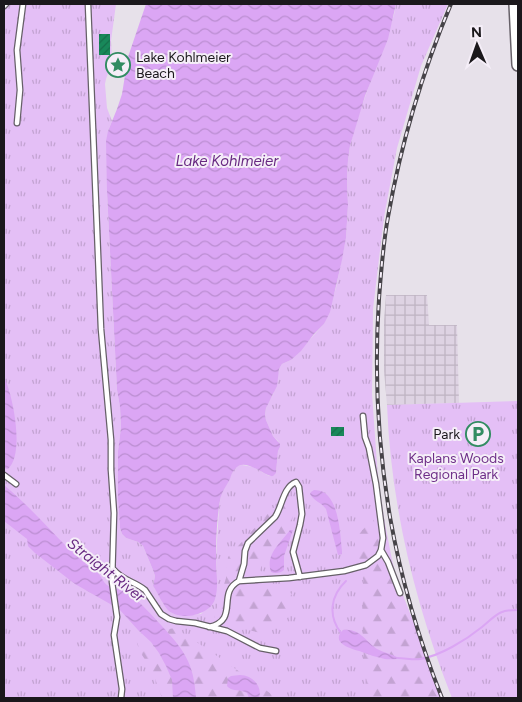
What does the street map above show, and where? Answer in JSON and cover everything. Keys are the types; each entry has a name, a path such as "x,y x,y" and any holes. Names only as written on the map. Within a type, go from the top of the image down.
{"street":[{"path":"516,4 518,66"}],"lane":[{"path":"17,123 20,90 16,50 23,4"},
{"path":"88,4 99,302 111,440 114,513 112,582 117,616 114,635 122,689 121,698"},
{"path":"209,627 218,624 224,618 229,592 233,585 239,581 300,577 344,571 366,564 378,556 383,544 382,531 376,484 365,437 363,416"},
{"path":"6,477 16,484"},
{"path":"239,581 248,543 279,512 288,489 291,484 296,482 300,487 302,514 293,552 300,577"},
{"path":"381,550 388,562 400,593"},
{"path":"112,569 121,578 142,587 155,607 165,617 227,631 260,648 276,651"}],"shaded area":[{"path":"386,295 427,295 429,325 457,325 459,403 387,405 384,371"}],"green space":[{"path":"4,4 116,4 111,41 112,62 105,84 107,108 112,121 108,131 107,192 117,390 121,427 118,451 120,528 126,538 143,546 155,576 153,586 163,603 172,613 189,615 201,614 215,598 219,508 221,495 233,471 237,466 242,465 253,467 269,476 276,473 280,447 266,420 266,408 273,395 279,369 282,364 291,360 324,324 336,288 346,238 347,179 350,146 396,4 448,4 421,66 397,148 384,217 373,309 372,394 378,478 384,518 392,560 403,601 435,698 4,698"},
{"name":"Kaplans Woods Regional Park","path":"518,401 518,698 452,698 427,627 407,554 389,443 387,405"},
{"path":"290,503 293,517 285,537 266,554 260,570 272,589 280,587 292,594 292,615 261,633 239,628 214,617 226,578 228,557 273,508"},
{"path":"373,518 443,698 369,698 364,662 362,613 364,583 354,540"},
{"path":"175,628 277,698 162,698 152,670 142,655 134,635"}],"water":[{"name":"Lake Kohlmeier","path":"146,4 396,4 388,39 365,96 350,146 347,179 346,238 330,312 324,324 301,351 291,360 282,364 279,369 277,386 266,408 266,420 273,436 280,444 276,473 270,476 255,468 244,465 239,466 233,471 221,496 219,510 215,599 207,610 186,616 172,613 163,604 153,586 155,576 143,546 122,534 118,499 118,451 121,427 117,390 106,141 122,94 128,57"},
{"path":"4,377 14,410 17,438 16,451 8,469 4,468"},
{"path":"4,485 72,552 98,573 106,584 128,593 169,634 182,650 190,666 196,698 173,698 172,680 159,653 151,642 119,609 75,584 35,553 28,546 27,539 4,521"},
{"path":"314,490 322,492 329,497 337,513 342,554 338,555 326,509 310,494"},
{"path":"290,530 293,530 284,556 284,570 278,573 271,572 270,560 272,554"},
{"path":"343,630 358,633 377,649 399,658 383,659 345,646 339,640 339,635"},
{"path":"240,675 249,677 256,682 260,694 259,698 249,698 247,693 231,689 227,686 228,678"}],"building":[{"path":"99,34 110,34 110,55 99,55"},
{"path":"331,427 344,427 344,436 331,436"}],"waterway":[{"path":"341,633 334,620 333,606 337,593 346,581"},
{"path":"397,658 417,659 436,655 468,637 501,612 518,610"}],"railway":[{"path":"442,698 412,609 390,517 380,436 377,354 382,258 393,189 406,135 422,82 451,4"}],"place":[{"name":"Lake Kohlmeier Beach","path":"118,65"},
{"name":"Park","path":"478,434"}],"water label":[{"name":"Straight River","path":"106,570"}]}
